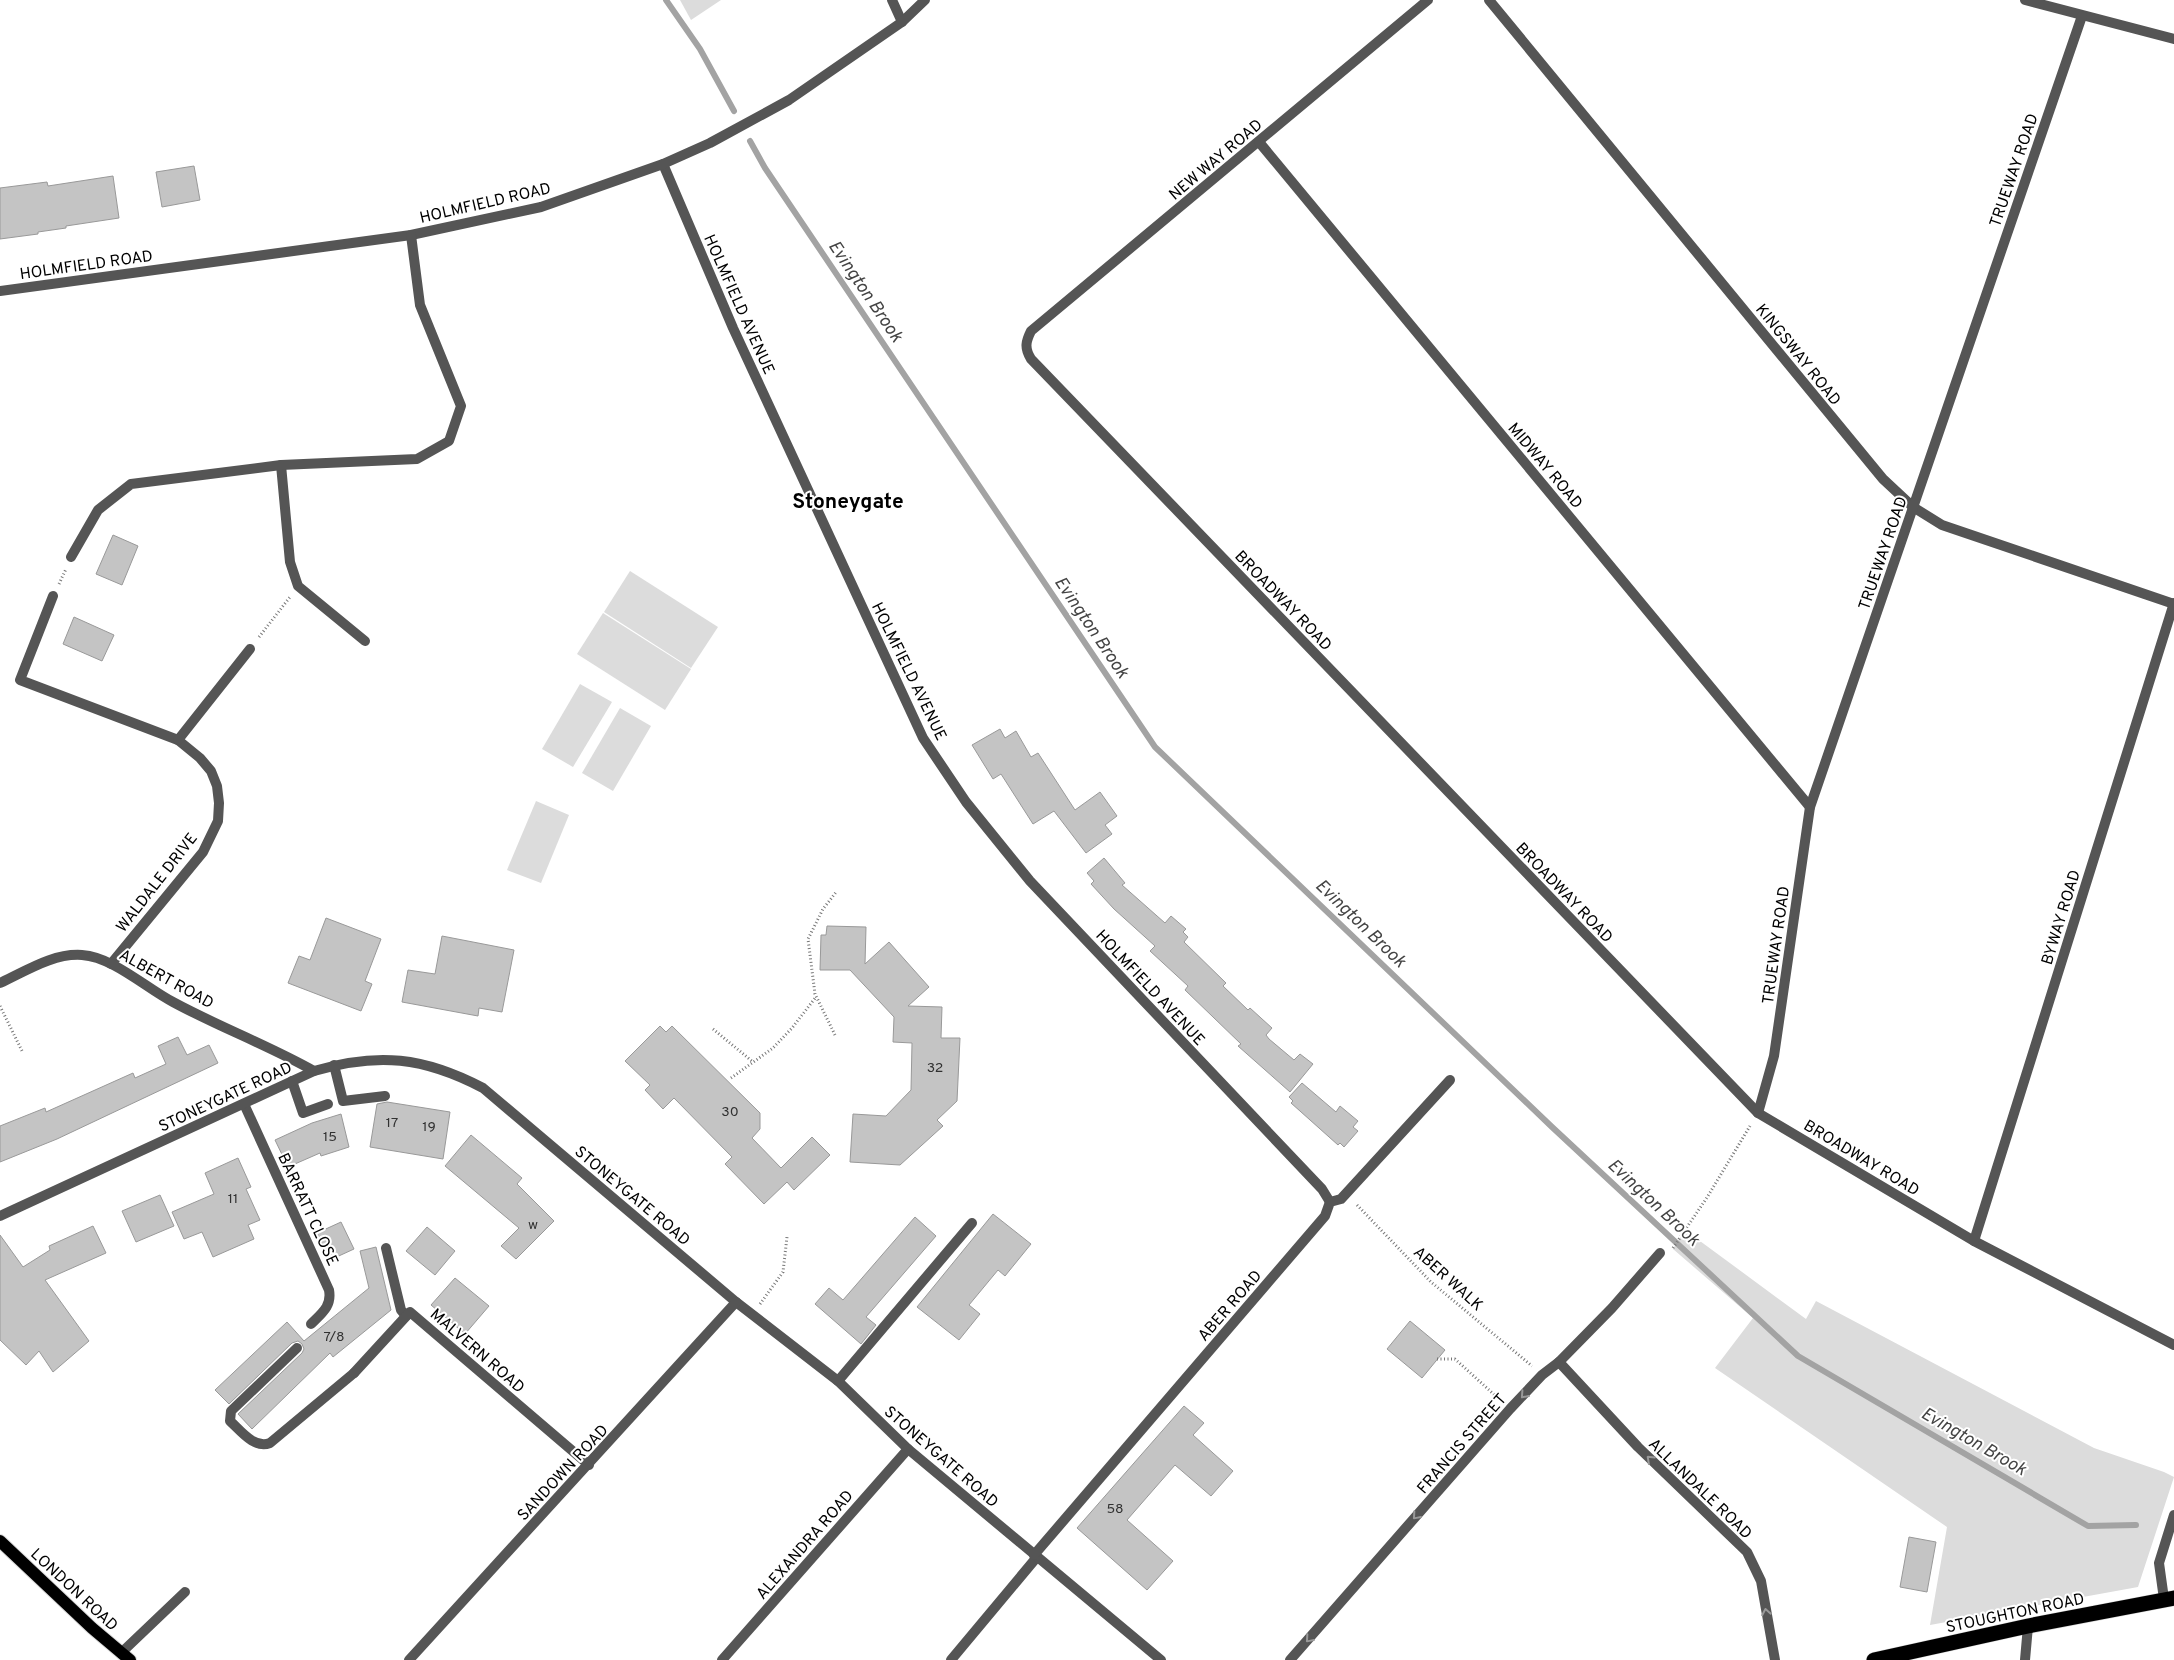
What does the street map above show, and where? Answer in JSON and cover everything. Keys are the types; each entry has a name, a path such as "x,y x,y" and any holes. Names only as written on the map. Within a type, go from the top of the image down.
{"highway":[{"name":"STOUGHTON ROAD","path":"1874,1660 2028,1626 2169,1598"}],"main road":[{"name":"LONDON ROAD","path":"0,1541 125,1656"}],"street":[{"path":"892,0 902,22"},
{"name":"HOLMFIELD ROAD","path":"0,290 411,236 541,207 663,164 710,144 789,100 902,22 925,0"},
{"name":"NEW WAY ROAD","path":"1026,346 1031,331 1428,0"},
{"name":"KINGSWAY ROAD","path":"1489,0 1883,479 1913,508 1942,525 2174,604"},
{"path":"2025,0 2174,39"},
{"name":"TRUEWAY ROAD","path":"1758,1113 1774,1056 1810,807 2082,16"},
{"name":"MIDWAY ROAD","path":"1259,142 1810,807"},
{"name":"HOLMFIELD AVENUE","path":"663,164 733,328 923,738 966,802 1030,880 1322,1189 1330,1202"},
{"path":"71,557 98,510 131,484 281,465 417,459 449,441 460,406 420,305 411,236"},
{"name":"BROADWAY ROAD","path":"1026,346 1027,352 1038,366 1758,1113 1974,1241 2174,1345"},
{"path":"281,465 290,562 298,586 365,641"},
{"name":"WALDALE DRIVE","path":"53,596 20,680 178,740 200,758 211,771 217,786 219,803 218,821 203,852 111,964"},
{"name":"BYWAY ROAD","path":"1974,1241 2174,604"},
{"path":"178,740 250,649"},
{"name":"ALBERT ROAD","path":"0,983 58,958 87,956 111,964 174,1002 277,1050 314,1072"},
{"name":"STONEYGATE ROAD","path":"0,1216 292,1080 334,1065 376,1060 434,1066 460,1076 483,1088 736,1302 838,1382 908,1449 1161,1660"},
{"path":"334,1065 343,1101 385,1096"},
{"path":"292,1080 303,1113 328,1104"},
{"path":"1330,1202 1340,1199 1346,1193 1450,1080"},
{"name":"BARRATT CLOSE","path":"244,1104 329,1290 330,1296 327,1308 311,1324"},
{"name":"ABER ROAD","path":"951,1660 1036,1556 1325,1216 1330,1202"},
{"path":"838,1382 972,1223"},
{"path":"386,1248 401,1310 406,1316"},
{"name":"FRANCIS STREET","path":"1290,1660 1510,1409 1665,1254"},
{"name":"SANDOWN ROAD","path":"408,1660 589,1465 736,1302"},
{"name":"MALVERN ROAD","path":"296,1348 231,1411 230,1421 259,1445 270,1443 354,1373 410,1312 589,1465"},
{"name":"ALLANDALE ROAD","path":"1559,1362 1638,1447 1747,1552 1761,1581 1774,1660"},
{"name":"ALEXANDRA ROAD","path":"722,1660 908,1449"},
{"path":"2169,1598 2159,1563 2174,1515"},
{"path":"125,1656 185,1592"},
{"path":"2025,1660 2028,1626"}],"path":[{"path":"53,596 71,557"},
{"path":"250,649 298,586"},
{"path":"835,1035 816,997 808,939 823,909 837,891"},
{"path":"731,1078 779,1041 816,997"},
{"path":"0,1006 22,1052"},
{"path":"713,1029 753,1062"},
{"path":"1665,1254 1686,1228 1758,1113"},
{"name":"ABER WALK","path":"1346,1193 1431,1282 1542,1375"},
{"path":"753,1315 783,1272 787,1237"},
{"path":"1437,1360 1455,1359 1510,1409"}],"shaded area":[{"path":"680,0 721,0 691,20"},
{"path":"630,571 718,627 691,668 604,612"},
{"path":"603,613 691,669 665,710 577,654"},
{"path":"580,684 612,702 573,767 542,749"},
{"path":"620,708 651,726 613,791 582,773"},
{"path":"536,801 569,815 541,883 507,870"},
{"path":"1685,1230 1806,1319 1816,1301 2094,1448 2174,1477 2138,1587 1930,1625 1947,1527 1715,1368 1753,1318 1673,1249"}],"building":[{"path":"194,166 200,200 162,207 156,172"},
{"path":"113,176 119,218 66,226 66,228 38,232 38,234 0,239 0,188 47,182 48,186"},
{"path":"113,535 138,546 122,585 96,574"},
{"path":"74,617 114,635 102,661 63,644"},
{"path":"1000,729 1005,738 1016,731 1031,757 1038,753 1075,810 1100,792 1117,816 1105,825 1112,834 1086,853 1054,811 1033,824 1001,774 993,779 972,745"},
{"path":"1104,858 1125,883 1122,885 1165,923 1171,916 1186,929 1183,932 1188,937 1184,942 1226,983 1223,986 1248,1010 1250,1008 1272,1028 1266,1035 1269,1039 1294,1060 1300,1054 1313,1064 1290,1092 1238,1046 1241,1044 1185,990 1188,986 1150,951 1155,946 1114,909 1091,884 1094,881 1087,873"},
{"path":"326,918 381,939 365,981 372,984 361,1011 288,983 299,956 310,960"},
{"path":"827,926 866,927 865,964 889,942 929,987 908,1006 942,1007 941,1038 960,1038 957,1101 937,1120 943,1126 900,1165 850,1162 853,1114 886,1116 911,1090 912,1043 893,1042 894,1017 850,970 820,970 821,935 826,935"},
{"path":"442,936 514,950 502,1012 479,1008 478,1016 402,1002 408,970 435,974"},
{"path":"660,1026 666,1032 672,1026 760,1113 760,1129 752,1138 781,1168 812,1137 830,1155 794,1190 787,1182 764,1204 725,1164 732,1157 674,1098 663,1109 645,1090 650,1085 625,1061"},
{"path":"178,1037 187,1055 209,1045 218,1063 57,1139 0,1162 0,1126 45,1108 46,1112 133,1073 135,1078 166,1064 158,1046"},
{"path":"1302,1083 1336,1112 1340,1106 1358,1121 1353,1127 1358,1131 1344,1147 1340,1143 1338,1145 1291,1103 1293,1101 1289,1097"},
{"path":"387,1102 450,1112 443,1159 370,1147 377,1104"},
{"path":"341,1114 349,1147 321,1156 320,1153 288,1167 275,1140 312,1123"},
{"path":"471,1135 522,1178 517,1184 554,1221 516,1259 501,1246 519,1228 445,1166"},
{"path":"238,1158 251,1187 246,1189 260,1220 248,1225 254,1239 213,1257 202,1232 184,1239 172,1212 214,1194 205,1173"},
{"path":"160,1195 174,1226 136,1242 122,1211"},
{"path":"993,1214 1031,1244 1005,1276 998,1270 969,1305 980,1314 959,1340 917,1307"},
{"path":"915,1217 936,1236 866,1317 876,1325 861,1344 815,1304 829,1288 843,1300"},
{"path":"341,1222 354,1249 330,1260 317,1233"},
{"path":"93,1226 106,1253 45,1280 89,1341 53,1372 39,1351 26,1365 0,1340 0,1235 23,1267 50,1250 49,1246"},
{"path":"427,1227 455,1251 435,1275 406,1251"},
{"path":"376,1247 391,1310 333,1357 330,1353 252,1429 238,1414 302,1353 304,1349 302,1344 298,1341 292,1343 229,1404 215,1390 287,1322 304,1341 369,1288 360,1251"},
{"path":"455,1278 489,1306 465,1334 431,1305"},
{"path":"1410,1321 1445,1350 1422,1378 1387,1349"},
{"path":"1184,1406 1204,1423 1193,1435 1233,1471 1211,1496 1175,1465 1127,1520 1173,1561 1147,1590 1077,1528"},
{"path":"1909,1537 1936,1542 1927,1592 1900,1587"}],"waterway":[{"name":"Evington Brook","path":"666,0 700,49 734,111"},
{"name":"Evington Brook","path":"750,141 765,168 1155,747 1552,1127 1798,1356 2088,1526 2136,1525"}],"district":[{"name":"Stoneygate","path":"848,501"}]}
